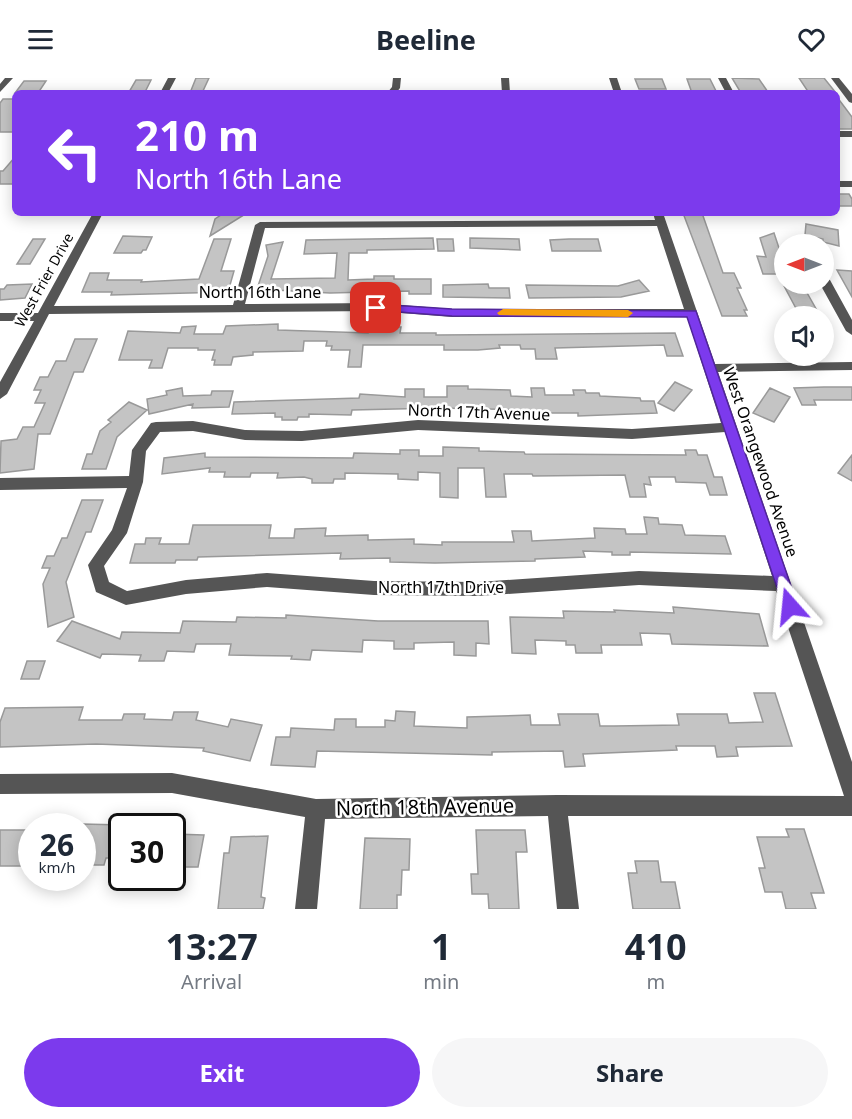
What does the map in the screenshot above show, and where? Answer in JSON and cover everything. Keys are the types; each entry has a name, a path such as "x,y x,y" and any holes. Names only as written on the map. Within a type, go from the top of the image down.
{"street":[{"path":"835,78 852,100"},
{"name":"West Frier Drive","path":"0,394 96,216"},
{"path":"238,309 260,225 660,218"},
{"name":"West Orangewood Avenue","path":"660,218 852,791"},
{"path":"832,294 852,331"},
{"name":"North 16th Lane","path":"0,317 238,309 376,308 452,313 692,313"},
{"path":"710,368 852,366"},
{"name":"North 17th Avenue","path":"136,482 139,450 156,428 193,426 245,435 302,436 418,425 632,434 730,427"},
{"path":"0,484 136,482"},
{"name":"North 17th Drive","path":"136,482 119,533 96,565 102,587 126,598 186,587 267,580 374,588 467,589 639,578 783,584"},
{"name":"North 18th Avenue","path":"0,784 172,783 316,809 852,806"},
{"path":"557,806 568,909"},
{"path":"306,909 316,809"}],"building":[{"path":"196,78 209,78 203,90 191,90"},
{"path":"732,78 759,79 767,90 739,90"},
{"path":"799,78 824,78 834,90 807,90"},
{"path":"635,79 662,79 666,89 639,89"},
{"path":"687,79 710,79 716,90 691,90"},
{"path":"136,80 151,80 146,90 130,90"},
{"path":"24,81 46,81 40,90 17,90"},
{"path":"3,99 12,99 12,132 0,132 0,103"},
{"path":"840,101 852,117 852,129 840,129"},
{"path":"12,160 12,184 0,184 0,171 3,171"},
{"path":"840,194 849,194 852,206 840,206"},
{"path":"220,216 242,216 210,236 215,219"},
{"path":"684,216 703,216 723,273 734,273 741,288 737,288 747,310 744,310 747,316 722,316"},
{"path":"806,224 838,230 839,246 834,245 834,234 805,234"},
{"path":"774,233 774,274 763,274 757,256 766,257 760,238"},
{"path":"123,236 152,237 146,250 141,253 114,253"},
{"path":"433,238 434,249 367,250 367,253 349,253 348,280 374,279 374,276 394,276 394,279 431,279 431,294 409,294 409,291 330,293 257,289 268,256 266,245 283,242 271,279 335,278 337,253 304,254 306,240"},
{"path":"470,238 519,239 520,250 470,248"},
{"path":"33,239 45,239 30,264 17,264"},
{"path":"214,239 231,239 221,271 234,271 228,292 111,295 112,292 82,292 90,273 109,273 107,280 142,280 141,282 199,279"},
{"path":"437,239 453,239 454,251 438,251"},
{"path":"598,239 601,251 552,251 550,240"},
{"path":"837,270 852,271 852,297"},
{"path":"639,280 649,291 621,297 529,298 526,285 618,286"},
{"path":"32,284 25,298 0,300 0,289 4,289 7,285"},
{"path":"488,284 489,288 509,288 510,298 443,297 443,285"},
{"path":"788,294 808,294 814,306 795,306"},
{"path":"278,324 278,330 368,333 368,327 401,327 400,333 436,333 436,335 675,333 683,356 667,356 664,345 555,348 557,359 536,359 535,349 521,349 520,345 499,345 500,348 478,350 444,350 444,345 363,345 361,367 348,367 350,350 331,350 332,346 326,346 327,341 304,341 303,351 253,352 253,355 233,357 231,365 214,365 215,360 212,360 215,350 198,350 198,348 168,348 162,368 149,368 152,360 119,360 128,331 180,333 182,327 196,326 194,334 223,334 226,326"},
{"path":"75,339 97,339 83,372 74,372 50,434 38,434 34,469 0,473 1,441 17,439 23,427 34,427 45,403 35,403 41,390 34,390 40,377 48,377 56,361 66,361"},
{"path":"675,382 692,390 674,411 658,403"},
{"path":"447,386 510,390 511,396 532,397 531,388 544,388 545,395 574,395 573,390 585,390 586,393 599,393 600,396 654,401 657,413 578,416 578,413 534,413 534,410 439,408 352,410 351,415 309,414 309,417 298,417 297,420 282,420 282,417 275,417 275,413 232,414 234,402 359,398 360,394 405,397 405,389 424,389 424,397 447,397"},
{"path":"852,387 852,400 814,400 816,405 802,405 794,388"},
{"path":"182,388 183,396 211,395 212,391 233,391 229,407 192,408 193,404 149,414 147,399 167,395 166,391"},
{"path":"770,388 790,397 774,422 753,413"},
{"path":"129,402 147,410 117,437 106,469 82,469 87,454 92,454 100,431 111,422 108,420"},
{"path":"443,447 479,448 479,451 524,452 525,454 686,455 685,450 696,450 698,455 707,455 714,477 722,477 727,495 710,495 706,483 676,482 675,477 649,477 651,485 644,484 646,497 630,497 625,475 504,474 506,497 486,497 484,468 458,468 458,498 440,497 440,473 418,472 418,480 398,479 398,474 345,473 345,479 334,479 333,483 312,483 312,479 304,477 277,478 278,473 251,473 250,477 224,477 225,472 209,472 210,468 162,474 164,458 205,453 205,457 353,458 354,453 400,454 400,450 419,450 419,456 443,456"},
{"path":"852,455 852,481 838,473"},
{"path":"82,500 103,500 91,532 86,532 66,582 74,617 48,627 43,584 50,568 42,568 47,556 54,556 62,538 67,538"},
{"path":"644,517 658,518 659,524 682,525 685,535 725,536 731,554 630,552 630,555 612,555 612,552 583,551 585,557 535,559 535,561 435,563 390,562 390,558 340,559 341,553 198,557 197,560 176,560 175,563 130,563 135,544 145,544 146,538 161,538 159,544 189,544 193,525 271,525 269,538 294,538 295,529 326,528 325,536 368,535 368,540 414,539 414,544 442,545 442,542 514,542 512,531 531,531 532,541 595,538 594,528 625,529 626,534 647,534"},
{"path":"673,607 759,614 768,646 672,644 670,634 640,633 642,645 601,645 602,653 576,653 575,645 566,645 566,641 535,640 536,654 512,653 510,617 564,618 563,611 615,612 614,610 674,613"},
{"path":"286,615 378,621 488,621 489,644 476,643 476,656 454,655 454,642 414,643 414,649 394,649 394,641 363,640 362,652 312,650 310,660 291,659 292,656 229,655 231,644 196,644 194,652 167,651 164,661 139,661 141,655 102,654 100,658 57,641 72,621 120,639 122,632 180,633 183,621 236,622 237,617 286,618"},
{"path":"27,661 45,661 39,679 21,679"},
{"path":"754,693 775,693 792,746 736,747 738,756 717,757 715,746 676,746 677,750 583,754 585,766 565,767 563,751 492,752 492,755 317,751 315,767 271,765 276,737 290,737 291,728 334,730 335,719 356,719 356,727 385,727 385,720 395,721 396,711 415,712 414,726 467,728 467,717 530,715 531,725 560,725 558,714 598,714 600,726 679,725 677,714 727,714 729,723 763,722"},
{"path":"83,707 79,720 122,720 124,714 145,714 144,719 172,720 174,712 198,712 196,720 228,727 231,719 262,725 250,761 203,751 204,748 96,744 0,747 0,722 5,708"},
{"path":"96,824 108,825 108,858 104,865 96,865"},
{"path":"786,829 804,829 824,893 811,893 816,909 786,909 782,892 765,892 759,868 765,868 757,837 789,837"},
{"path":"0,830 18,830 18,866 0,866"},
{"path":"476,830 525,830 527,852 516,852 519,909 489,909 488,894 472,894 471,874 478,874"},
{"path":"186,834 204,835 198,867 186,867"},
{"path":"268,836 261,897 265,898 263,909 218,909 224,853 229,853 231,837"},
{"path":"365,838 410,839 409,870 402,870 401,895 397,895 397,909 360,909"},
{"path":"635,861 658,861 661,882 675,882 680,909 633,909 628,873 637,873"}],"slow traffic":[{"path":"503,313 628,313"}],"route":[{"path":"376,308 452,313 692,313 790,606"}]}
